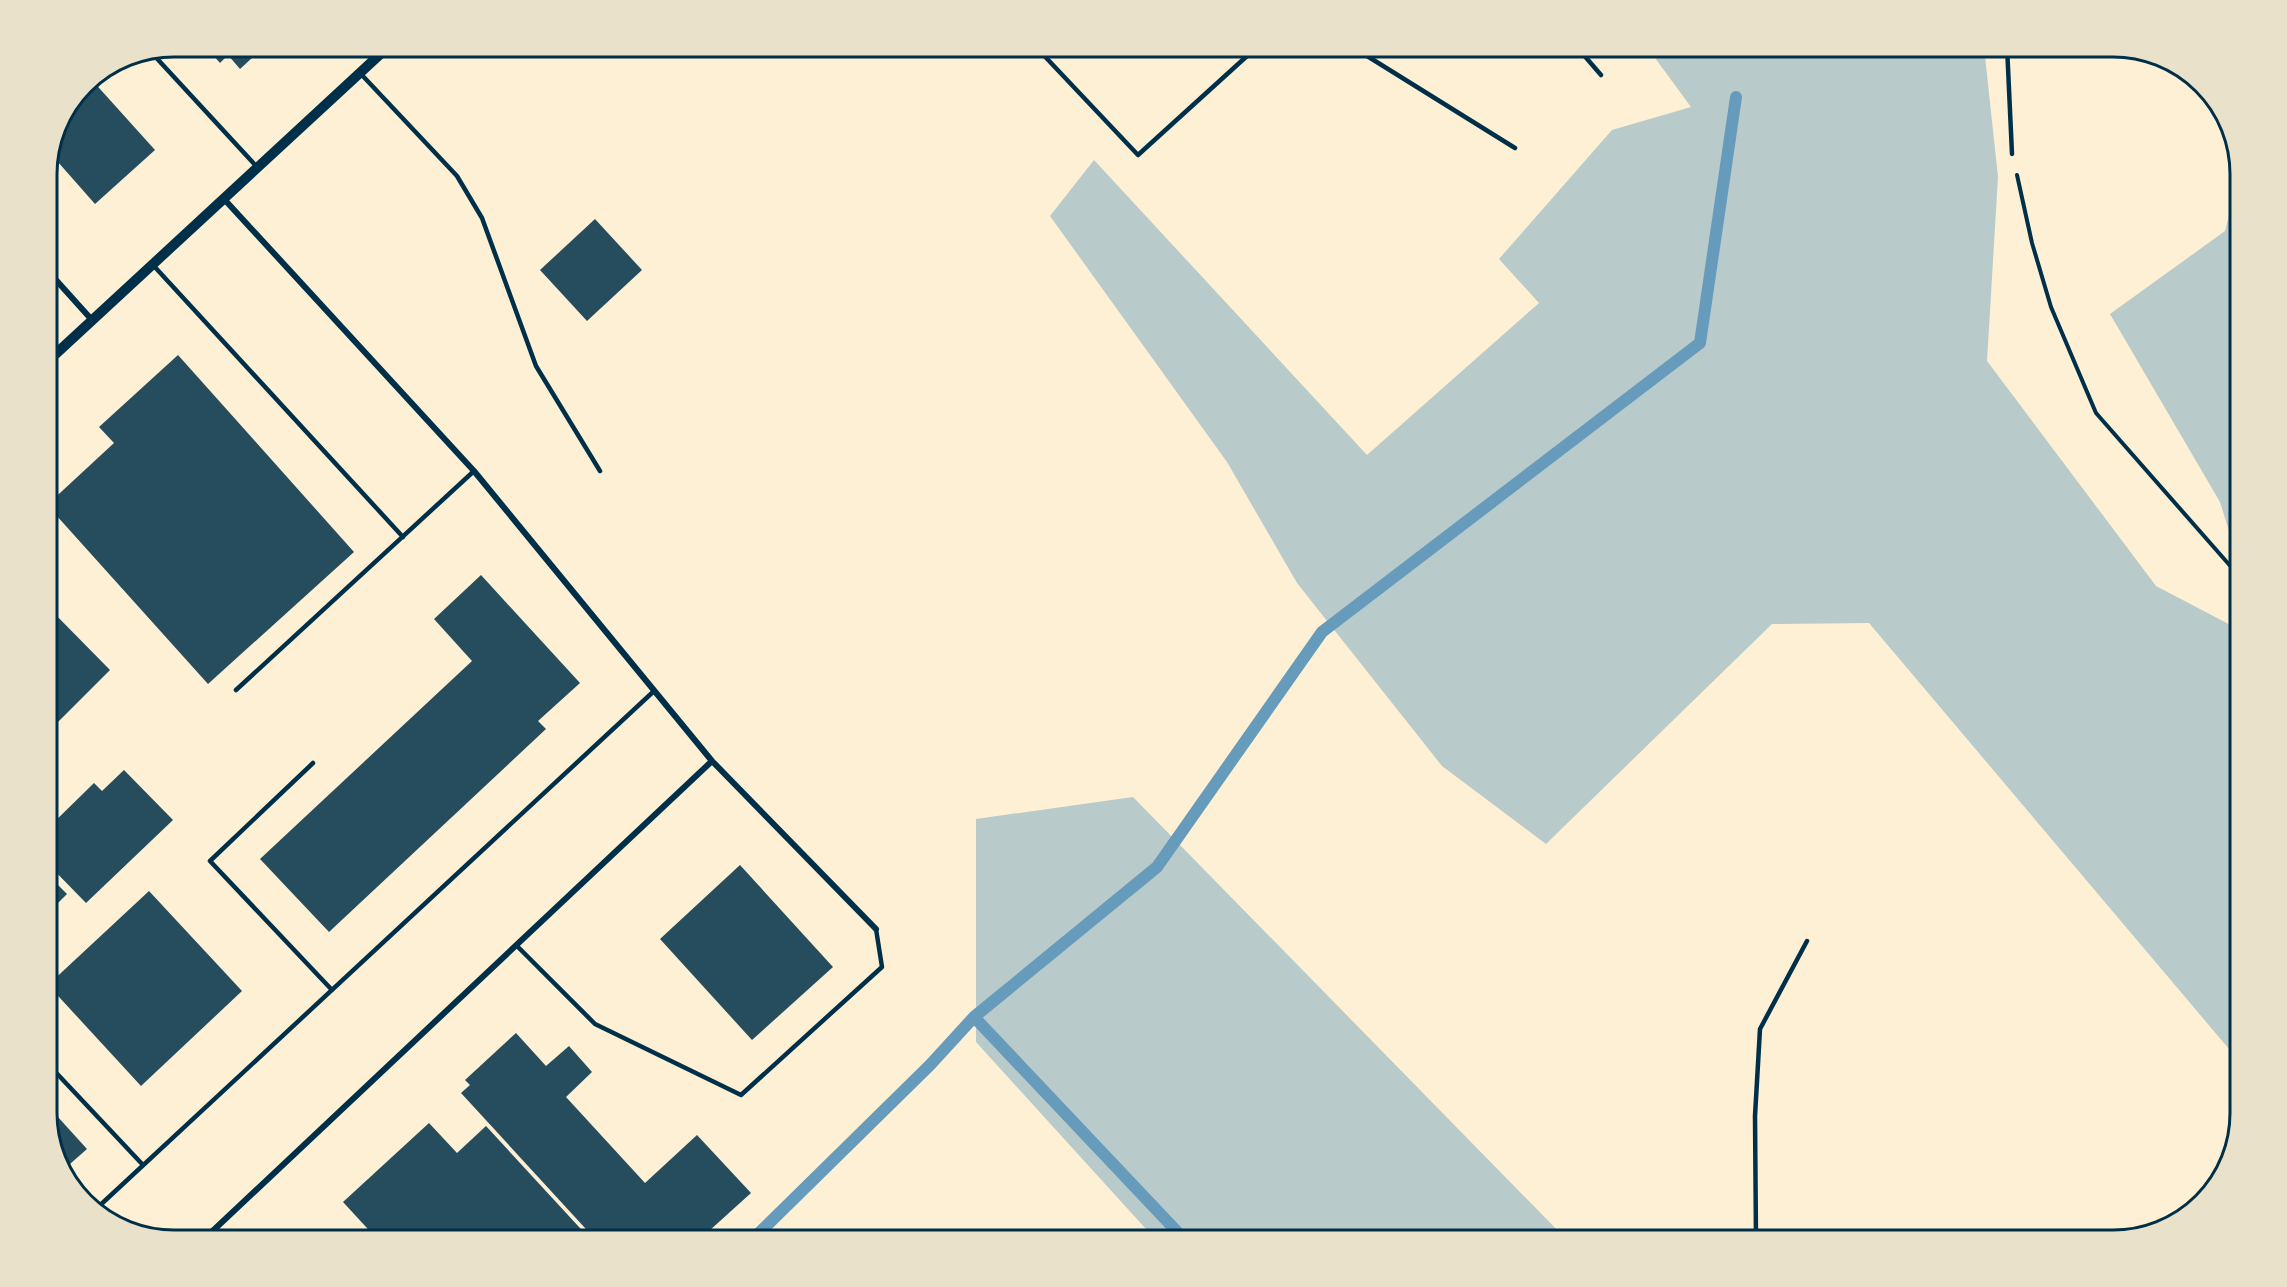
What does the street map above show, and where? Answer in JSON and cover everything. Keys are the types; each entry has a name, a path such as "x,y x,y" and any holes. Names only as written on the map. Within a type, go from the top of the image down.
{"street":[{"path":"57,353 377,57"},
{"path":"224,199 474,471 712,760 876,929"},
{"path":"57,281 92,320"},
{"path":"214,1230 712,760"}],"lane":[{"path":"1045,57 1138,155 1246,57"},
{"path":"1369,57 1515,148"},
{"path":"1585,57 1601,75"},
{"path":"2008,57 2012,154"},
{"path":"157,58 257,167"},
{"path":"360,73 457,176 482,218 536,366 600,471"},
{"path":"152,264 403,537"},
{"path":"236,690 474,471"},
{"path":"101,1204 654,691"},
{"path":"313,763 210,861 332,990"},
{"path":"516,945 595,1024 741,1095 882,967 876,929"},
{"path":"1756,1230 1755,1116 1760,1029 1807,941"},
{"path":"57,1074 143,1165"}],"path":[{"path":"2012,154 2032,243 2051,307 2097,413 2230,566"}],"shaded area":[{"path":"1654,57 1985,57 1998,177 1987,361 2156,586 2230,625 2230,1050 1869,623 1772,624 1546,844 1442,766 1297,583 1227,462 1050,216 1094,160 1367,455 1539,303 1499,259 1612,130 1691,107"},
{"path":"2230,211 2230,534 2220,502 2110,314 2225,231"},
{"path":"1133,797 1557,1230 1147,1230 976,1042 976,819"}],"building":[{"path":"215,57 226,57 220,63"},
{"path":"230,57 253,57 240,69"},
{"path":"97,86 155,150 95,204 58,162 69,122 81,103"},
{"path":"595,219 642,270 587,321 540,270"},
{"path":"178,355 354,552 208,684 57,516 57,496 114,443 99,427"},
{"path":"481,575 580,683 538,721 546,729 329,932 260,859 472,661 434,619"},
{"path":"57,616 110,670 57,723"},
{"path":"124,770 173,820 86,903 57,873 57,819 94,783 102,791"},
{"path":"740,865 833,967 752,1040 660,939"},
{"path":"57,884 67,894 57,904"},
{"path":"149,891 242,991 141,1086 57,995 57,977"},
{"path":"516,1033 546,1066 569,1046 592,1072 566,1097 645,1183 697,1135 751,1193 710,1230 587,1230 461,1093 470,1085 465,1080"},
{"path":"57,1116 87,1149 69,1164 59,1136"},
{"path":"429,1123 457,1153 486,1126 582,1230 369,1230 343,1202"}],"waterway":[{"path":"974,1017 1157,867 1322,632 1700,343 1736,97"},
{"path":"762,1230 930,1065 974,1017 1176,1230"}]}
